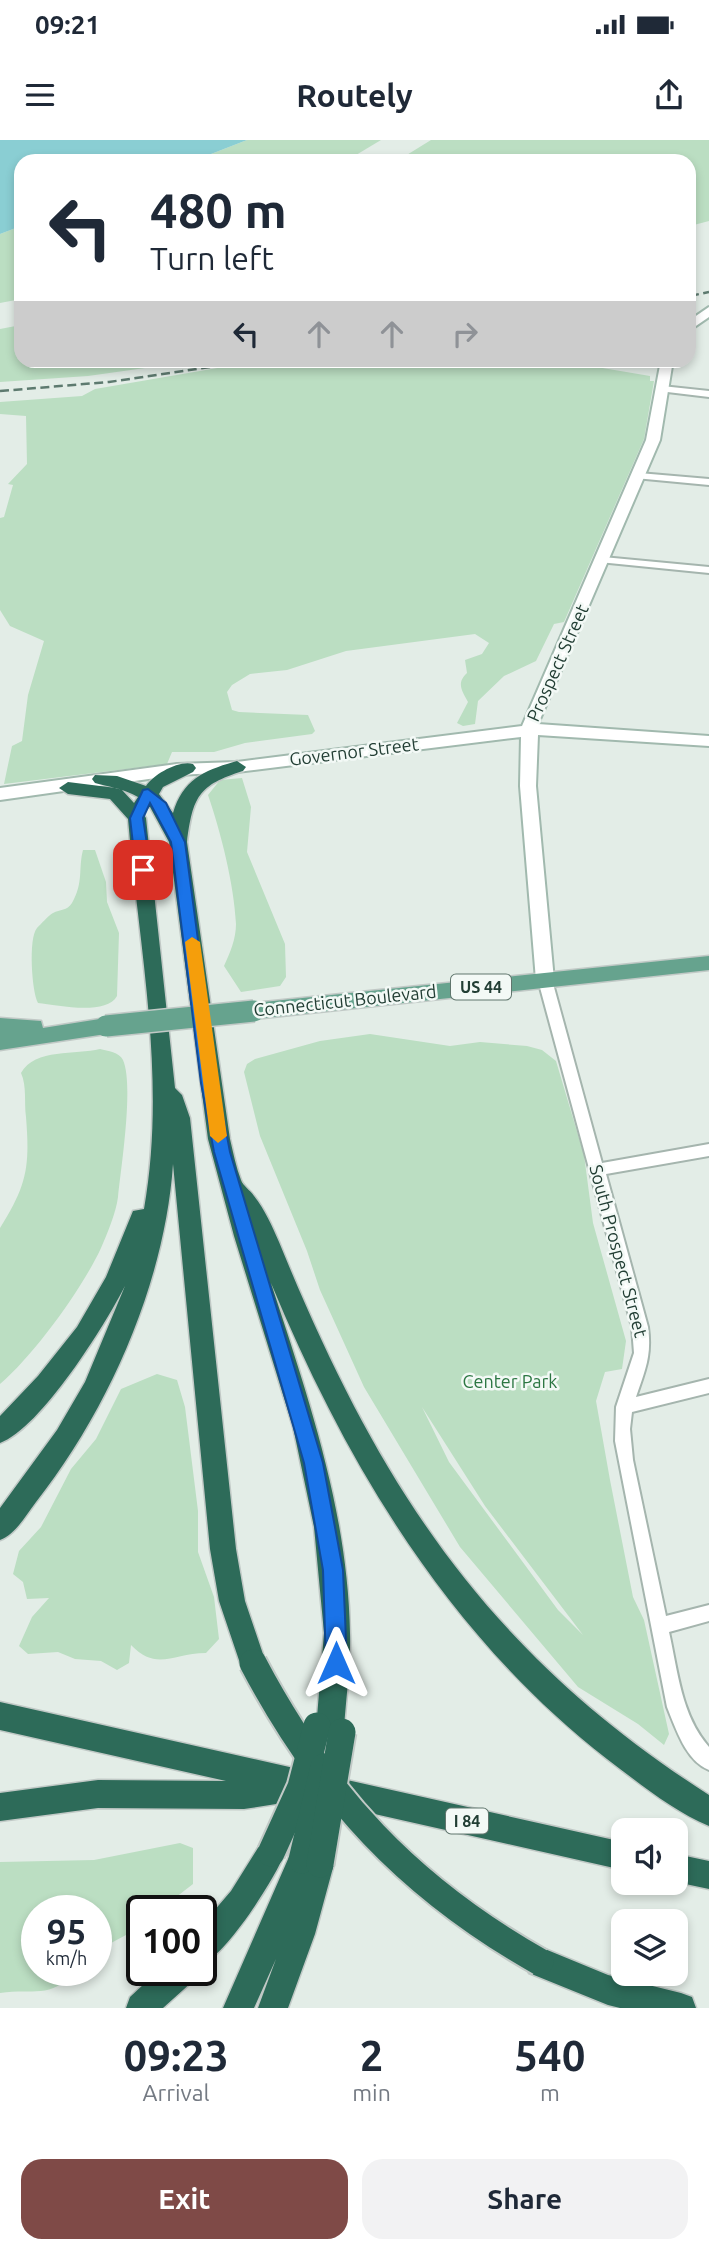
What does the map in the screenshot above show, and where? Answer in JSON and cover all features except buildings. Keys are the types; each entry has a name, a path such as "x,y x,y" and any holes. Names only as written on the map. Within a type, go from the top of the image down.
{"highway":[{"path":"217,1930 241,1901 271,1853 330,1729 343,1711 335,1686 335,1591 323,1506 302,1419 230,1185 214,1112 178,842 182,807 189,791 205,777 237,767"},
{"path":"136,818 148,793 157,783 187,768"},
{"path":"101,779 148,793 162,806 178,842"},
{"path":"0,1528 59,1450 116,1338 136,1285 149,1237 165,1131 164,1085 146,888 136,818 116,794 68,788"},
{"path":"164,1085 179,1118 224,1558 234,1609 253,1663 301,1745 384,1850 454,1911 540,1962 608,1990 681,2008"},
{"path":"0,1432 63,1368 100,1315 133,1241 165,1131"},
{"path":"230,1185 245,1200 259,1223 312,1350 364,1452 418,1539 465,1605 516,1662 578,1719 644,1770 709,1812"},
{"name":"I 84","path":"0,1716 611,1853"},
{"path":"273,2008 300,1934 330,1729"},
{"path":"0,1807 98,1794 251,1795 311,1786"},
{"path":"238,2008 281,1917 311,1862"},
{"path":"688,1871 709,1875"},
{"path":"141,2008 165,1986"}],"main road":[{"name":"Prospect Street","path":"545,980 527,778 529,730 653,440 666,368"},
{"name":"Governor Street","path":"0,794 68,788 101,779 187,768 237,767 529,730 556,729 709,741"},
{"name":"Connecticut Boulevard","path":"0,1042 106,1026 709,963"},
{"name":"Connecticut Boulevard","path":"0,1026 106,1026"}],"street":[{"path":"662,389 709,394"},
{"path":"639,476 709,482"},
{"path":"603,560 709,570"},
{"name":"South Prospect Street","path":"545,980 643,1342 639,1373 624,1408 622,1423 625,1460 679,1715 690,1739 709,1761"},
{"path":"598,1170 709,1150"},
{"path":"624,1408 709,1386"},
{"path":"661,1626 709,1612"}],"green space":[{"path":"247,140 381,140 358,154 211,154"},
{"path":"431,140 709,140 709,221 696,224 696,154 408,154"},
{"path":"14,229 14,300 0,303 0,234"},
{"path":"14,326 14,368 145,368 88,376 0,382 0,329"},
{"path":"217,368 602,368 650,376 650,381 654,381 644,439 564,622 554,624 536,661 504,676 478,701 475,724 463,726 457,723 468,702 461,687 467,673 465,660 482,654 489,643 475,634 346,651 287,670 250,674 232,685 227,692 232,710 239,712 308,715 315,731 312,734 245,743 214,752 172,752 167,764 4,784 12,746 22,741 28,695 44,641 10,626 0,610 0,518 4,517 13,485 8,484 27,464 26,416 0,414 0,402 82,396 95,389"},
{"path":"242,778 251,807 247,852 285,944 286,977 280,986 241,992 224,966 235,935 235,909 226,859 208,795 220,780"},
{"path":"83,850 95,850 106,882 107,902 119,933 117,996 103,1006 92,1008 38,1003 32,966 34,934 51,914 66,909 72,903 79,882"},
{"name":"Center Park","path":"370,1034 450,1046 480,1042 527,1046 542,1050 556,1061 584,1155 593,1223 626,1341 622,1369 605,1372 596,1401 633,1597 644,1620 669,1734 664,1745 638,1724 578,1687 460,1547 364,1387 320,1290 260,1136 244,1072 247,1064 255,1059 320,1041","holes":["422,1407 485,1506 583,1635 558,1610 449,1462"]},
{"path":"100,1049 119,1055 126,1072 126,1127 115,1210 101,1248 70,1301 42,1339 0,1384 0,1228 16,1200 27,1163 25,1089 21,1073 27,1065 46,1056"},
{"path":"157,1374 177,1380 185,1407 198,1511 198,1552 214,1597 219,1639 206,1653 166,1659 149,1658 131,1645 129,1663 117,1670 101,1661 75,1659 58,1652 28,1654 19,1646 32,1617 49,1598 27,1599 23,1582 13,1574 19,1551 41,1527 71,1469 96,1439 121,1389"},
{"path":"180,1843 193,1848 193,1884 179,1895 126,1895 126,1935 112,1942 112,1895 21,1895 21,1986 58,1986 41,1991 0,1993 0,1862 94,1860"}],"water":[{"path":"0,140 247,140 211,154 14,154 14,229 0,234"}],"railway":[{"path":"696,295 709,292"},
{"path":"0,391 109,382 203,368"}],"slow traffic":[{"path":"192,942 218,1136"}],"route":[{"path":"143,870 136,818 148,793 162,806 178,842 209,1083 222,1152 314,1463 333,1570 336,1663"}]}
